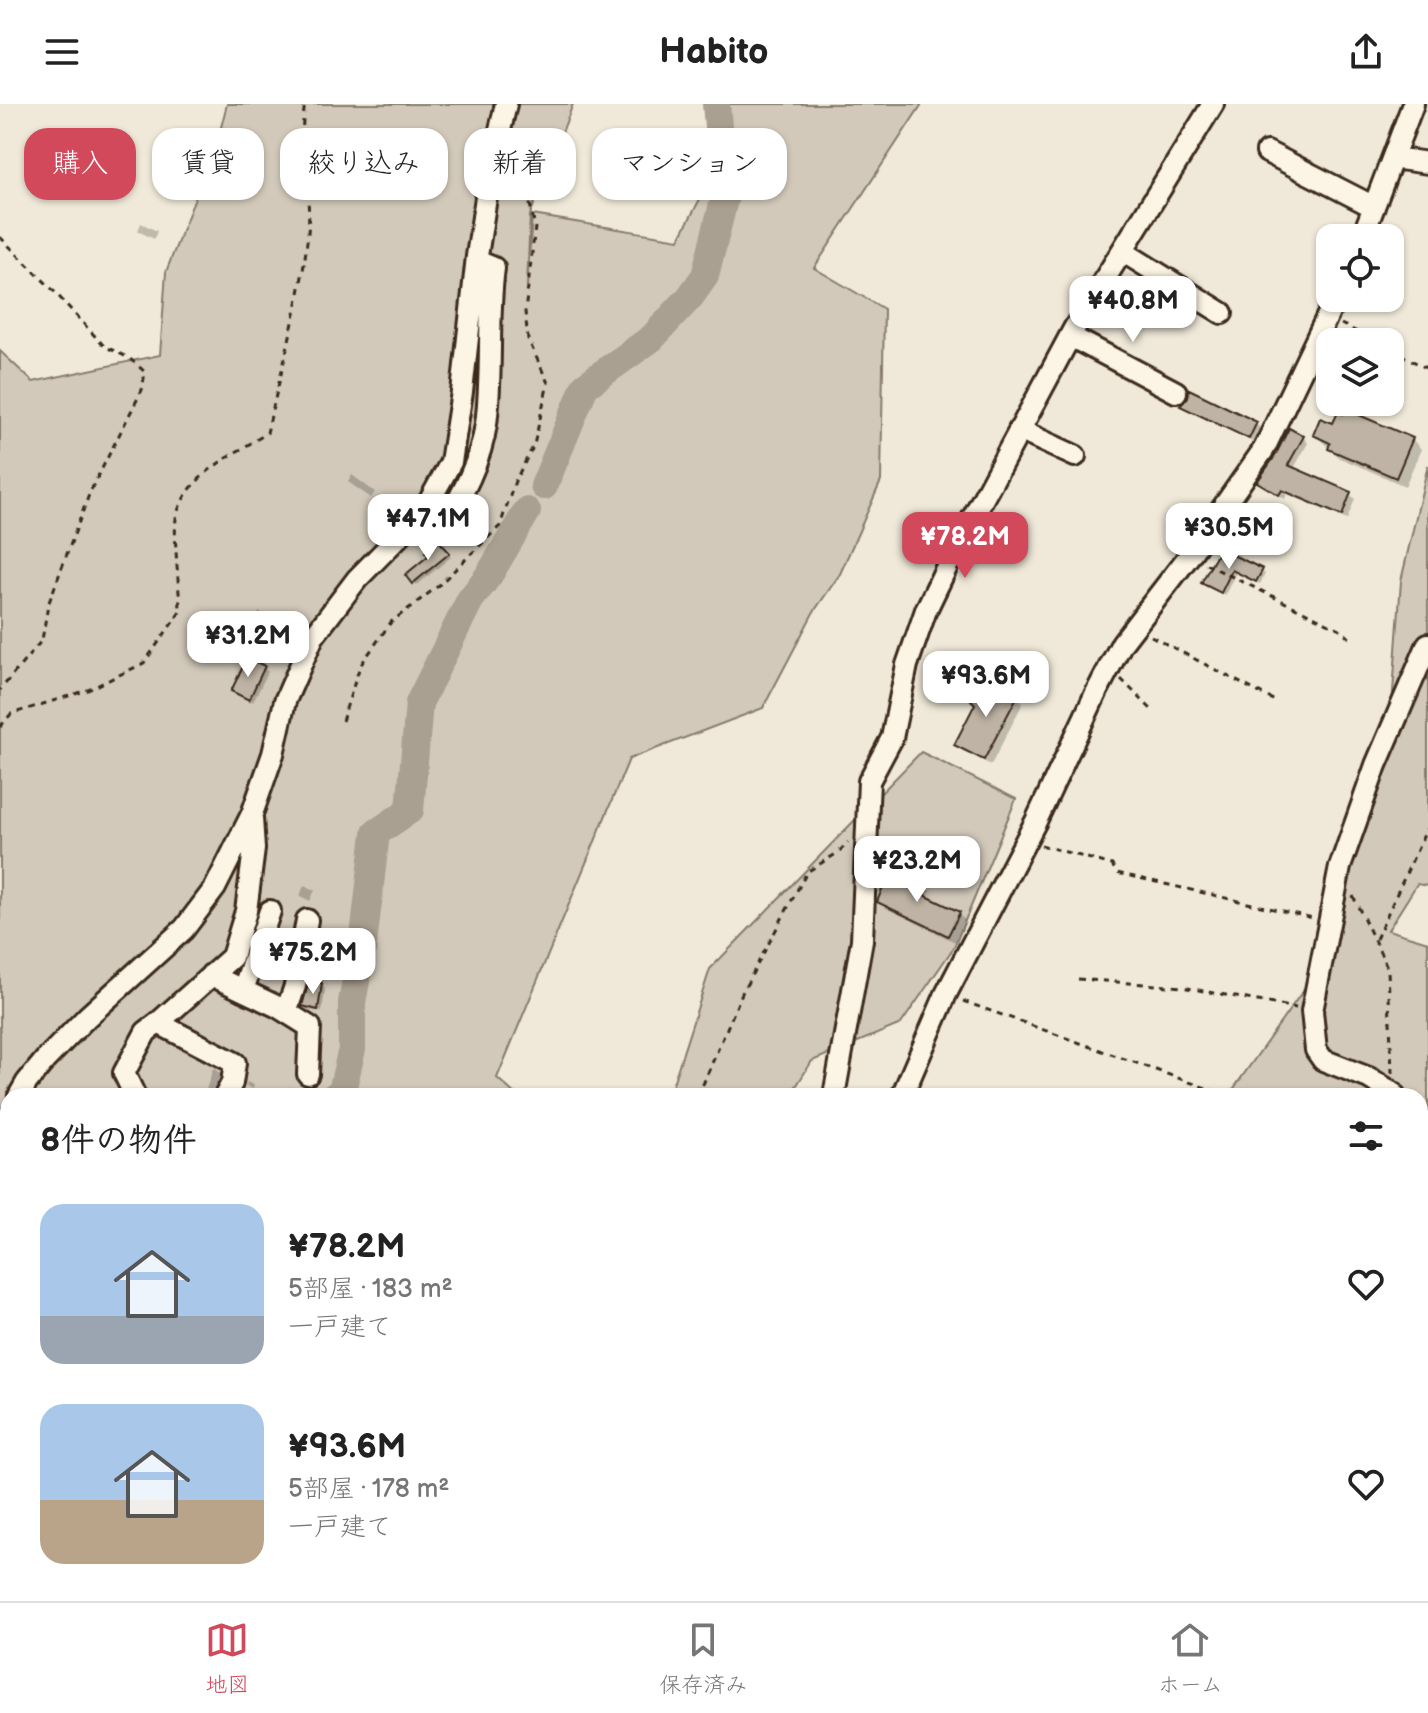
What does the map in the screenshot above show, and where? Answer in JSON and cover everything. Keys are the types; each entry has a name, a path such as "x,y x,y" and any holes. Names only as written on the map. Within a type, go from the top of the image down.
{"street":[{"path":"24,1088 46,1059 87,1017 184,929 215,888 252,814 273,754 285,701 313,637 357,579 424,511 451,462 489,178 506,104"},
{"path":"835,1088 862,940 869,781 892,738 907,665 926,610 1070,336 1213,104"},
{"path":"1367,224 1413,104"},
{"path":"1267,152 1374,207"},
{"path":"1393,158 1428,163"},
{"path":"1122,251 1222,313"},
{"path":"443,527 467,485 486,426 494,268 477,261"},
{"path":"905,1088 946,994 1026,841 1109,668 1134,628 1264,449 1329,312"},
{"path":"1070,336 1176,392"},
{"path":"1019,430 1075,456"},
{"path":"1385,1088 1369,1078 1323,1060 1316,1050 1312,1011 1340,867 1376,765 1428,644"},
{"path":"131,1088 124,1073 146,1032 232,957 246,911 254,849 252,814"},
{"path":"243,990 270,911"},
{"path":"286,1012 295,986 307,920"},
{"path":"211,975 310,1027 308,1074"},
{"path":"158,1023 235,1063 229,1088"}],"path":[{"path":"0,727 11,714 88,690 144,663 177,621 180,612 176,515 192,486 204,475 267,433 299,292 308,234 310,206 304,157 305,104"},
{"path":"0,237 104,346 129,358 145,372 142,390 90,492 48,605 42,640 0,690"},
{"path":"1327,317 1349,328"},
{"path":"1404,356 1428,369"},
{"path":"1189,556 1340,629 1354,642"},
{"path":"1134,628 1275,701"},
{"path":"1109,668 1151,709"},
{"path":"701,1088 742,993 807,872 839,852 867,823"},
{"path":"1375,941 1428,826"},
{"path":"1026,841 1112,865 1117,873 1328,922"},
{"path":"1340,867 1388,969 1393,1088"},
{"path":"1078,979 1182,987 1312,1011"},
{"path":"946,994 1206,1088"}],"shaded area":[{"path":"227,104 573,104 564,128 464,128 464,200 536,200 530,215 527,287 532,215 679,239 699,200 787,200 787,128 707,128 705,104 922,104 814,268 884,309 881,481 840,574 813,613 763,708 629,759 497,1078 508,1088 0,1088 0,351 33,382 160,355 166,272 194,200 264,200 264,128 221,128"},
{"path":"1428,465 1428,886 1417,884 1388,930 1428,942 1428,1088 1234,1088 1319,968 1348,810 1392,757 1391,720 1401,581"},
{"path":"921,752 1016,799 954,947 901,1024 812,1061 795,1088 672,1088 710,969"}],"building":[{"path":"1189,389 1257,422 1249,439 1180,406 1188,397"},
{"path":"1336,416 1361,416 1413,438 1396,478 1328,449 1330,443 1313,435 1320,418 1333,423"},
{"path":"1289,428 1304,436 1288,465 1351,492 1342,516 1282,490 1279,495 1257,482"},
{"path":"438,540 450,553 412,584 405,575 428,556 425,552"},
{"path":"1220,549 1263,569 1256,582 1232,570 1221,593 1201,583"},
{"path":"247,658 265,666 249,700 231,691"},
{"path":"991,681 1018,695 984,760 954,745 975,704 971,700 980,683 988,688"},
{"path":"888,874 909,884 912,877 925,883 920,893 960,912 948,936 877,902"},
{"path":"309,981 322,983 318,1010 302,1006"}],"waterway":[{"path":"544,486 585,386 652,338 705,276 727,188 725,154 719,137 716,104"},
{"path":"343,1088 352,1049 352,1002 363,945 376,833 410,810 419,703 470,600 489,575 527,511"}]}
